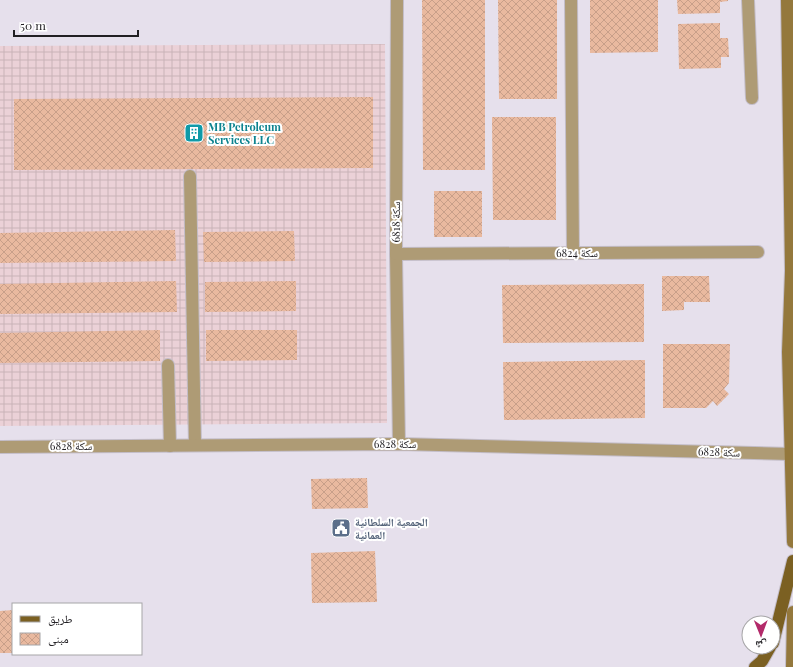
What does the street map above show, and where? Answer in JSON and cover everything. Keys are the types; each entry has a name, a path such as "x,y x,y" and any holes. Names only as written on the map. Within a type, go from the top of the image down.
{"main road":[{"path":"780,615 793,561"},
{"path":"756,667 765,655"}],"street":[{"name":"سكة 6818","path":"397,0 396,254 400,444"},
{"path":"571,0 573,254"},
{"path":"748,0 752,98"},
{"path":"787,0 790,271 788,352 793,542"},
{"path":"190,176 195,446"},
{"name":"سكة 6824","path":"396,254 758,252"},
{"path":"790,271 793,285"},
{"path":"168,365 170,446"},
{"name":"سكة 6828","path":"0,447 400,444 790,454"},
{"path":"792,667 793,612"}],"shaded area":[{"name":"MB Petroleum Services LLC","path":"385,44 387,423 0,426 0,46"}],"building":[{"path":"422,0 485,0 485,170 423,170"},
{"path":"498,0 557,0 557,99 499,99"},
{"path":"590,0 658,0 658,52 590,53"},
{"path":"677,0 728,1 720,2 720,13 678,14"},
{"path":"720,23 720,38 728,38 729,57 721,57 721,68 679,69 678,24"},
{"name":"MB Petroleum Services LLC","path":"373,97 373,168 14,170 14,99"},
{"path":"492,117 556,117 556,220 493,220"},
{"path":"434,191 482,191 482,237 434,237"},
{"path":"175,230 176,261 0,263 0,233"},
{"path":"294,231 295,261 204,262 203,232"},
{"path":"662,276 709,276 710,302 684,302 684,310 662,311"},
{"path":"176,281 177,312 0,314 0,284"},
{"path":"296,281 296,311 205,312 205,282"},
{"path":"644,284 644,342 503,343 502,285"},
{"path":"160,330 160,361 0,363 0,333"},
{"path":"206,330 297,330 297,360 206,361"},
{"path":"663,344 730,344 729,383 724,389 729,394 717,406 713,401 706,408 663,408"},
{"path":"645,360 645,418 504,420 503,362"},
{"path":"367,478 368,508 312,509 311,479"},
{"path":"375,551 377,602 312,603 311,553"},
{"path":"12,610 12,653 0,653 0,611"}],"place":[{"name":"MB Petroleum Services LLC","path":"194,133"},
{"name":"الجمعية السلطانية العمانية","path":"341,528"}]}
